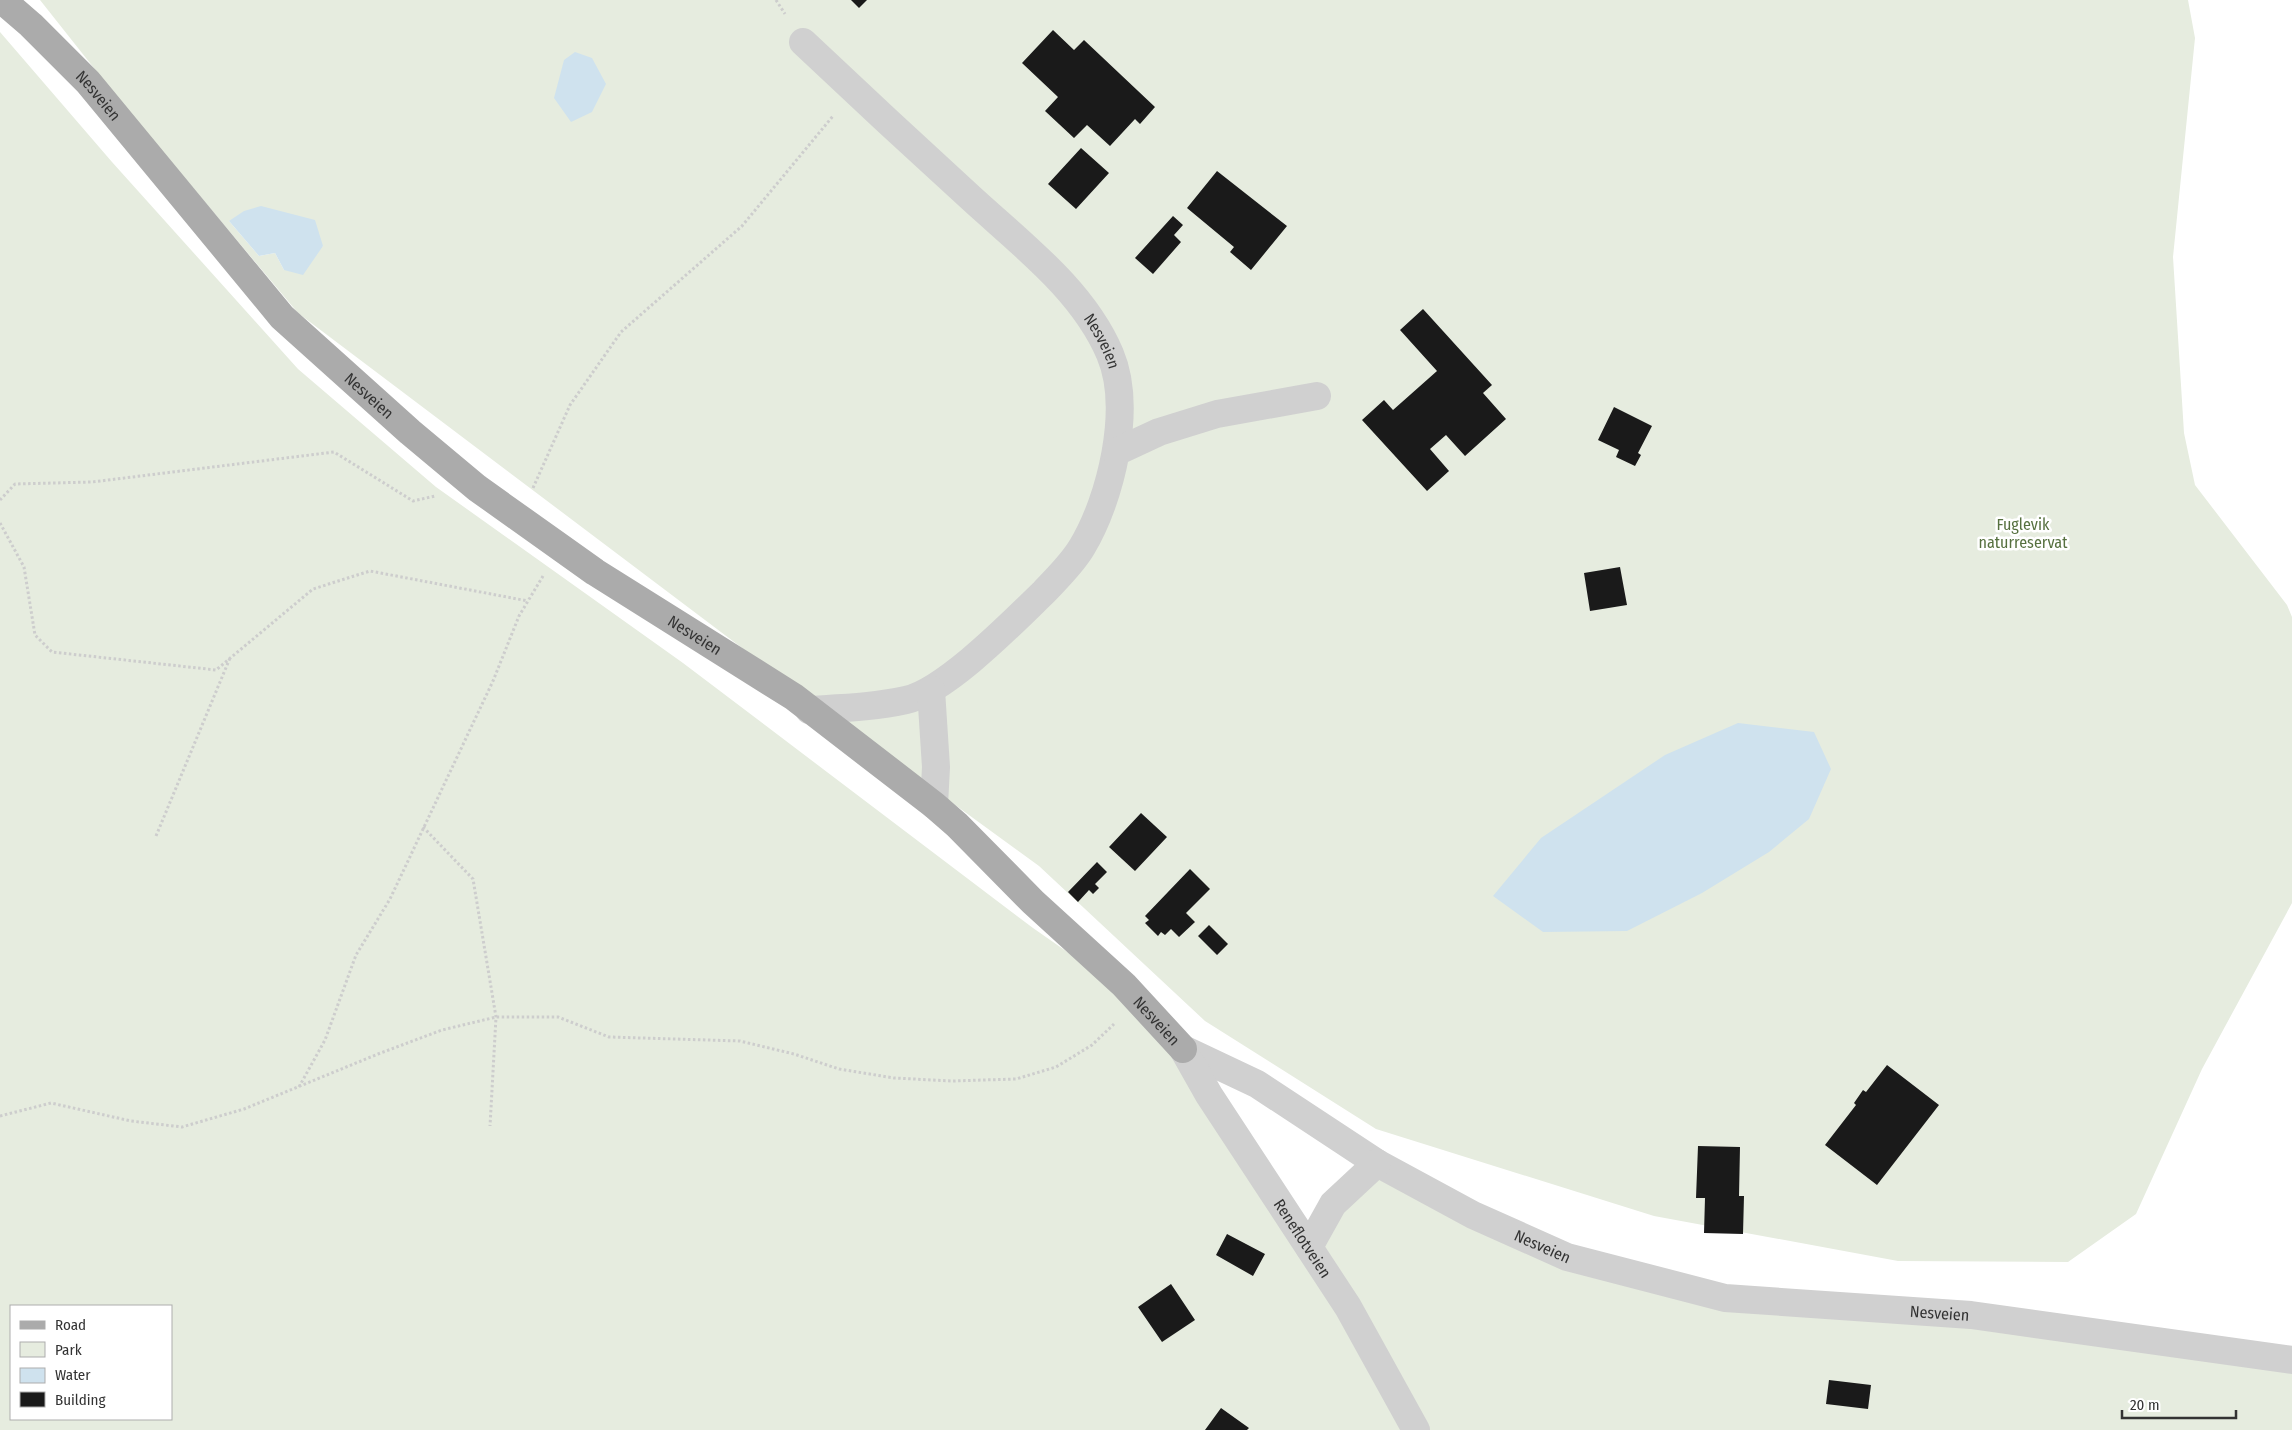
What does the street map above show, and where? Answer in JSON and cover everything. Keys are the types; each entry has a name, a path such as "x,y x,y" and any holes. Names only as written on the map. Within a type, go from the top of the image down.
{"main road":[{"name":"Nesveien","path":"2,0 32,25 88,82 282,317 410,432 477,488 594,572 794,698 934,805 957,825 1033,902 1140,1000 1183,1049"}],"street":[{"name":"Nesveien","path":"803,42 1044,266 1086,311 1111,356 1121,407 1116,452 1098,514 1082,547 1064,570 1001,634 931,690 908,700 809,710"},
{"path":"1116,452 1159,432 1217,414 1317,396"},
{"path":"931,690 936,767 934,805"},
{"name":"Nesveien","path":"1183,1049 1258,1084 1377,1163 1473,1215 1567,1257 1725,1298 1971,1315 2292,1360"},
{"name":"Reneflotveien","path":"1183,1049 1209,1095 1348,1307 1416,1430"},
{"path":"1309,1247 1333,1204 1377,1163"}],"path":[{"path":"521,519 543,463 570,405 621,332 742,226 854,90"},
{"path":"0,500 15,484 92,482 334,452 413,501 477,488"},
{"path":"0,523 24,567 35,635 52,652 216,670 313,589 370,572 528,601"},
{"path":"299,1087 324,1040 356,955 390,899 493,681 519,616 560,547"},
{"path":"156,836 230,658"},
{"path":"423,827 472,879 496,1017 490,1126"},
{"path":"0,1116 50,1103 131,1121 182,1127 244,1109 442,1030 496,1017 558,1017 608,1037 740,1041 794,1054 839,1069 894,1078 952,1081 1016,1079 1056,1067 1092,1045 1140,1000"}],"green space":[{"name":"Fuglevik naturreservat","path":"40,0 2188,0 2195,38 2173,257 2184,433 2195,485 2287,605 2292,617 2292,903 2202,1069 2136,1214 2068,1262 1898,1261 1654,1216 1376,1129 1205,1021 1039,866 811,700 298,313 120,101","holes":["229,221 323,246 284,270 275,253 259,256"]},
{"path":"0,32 112,162 298,369 436,487 683,663 1033,928 1149,1009 1308,1247 1377,1163 1473,1215 1725,1298 2292,1360 2292,1430 0,1430"}],"water":[{"path":"575,52 592,58 606,84 592,112 571,122 554,98 564,60"},
{"path":"261,206 315,220 323,246 303,275 284,270 275,253 259,256 229,221 244,211"},
{"path":"1738,723 1814,732 1831,769 1809,819 1769,852 1702,893 1627,931 1543,932 1493,896 1541,838 1665,755"}],"building":[{"path":"851,0 867,0 859,8"},
{"path":"1053,30 1074,50 1084,40 1155,107 1140,124 1135,119 1110,146 1087,125 1074,138 1045,111 1058,97 1022,63"},
{"path":"1081,148 1109,173 1076,209 1048,184"},
{"path":"1217,171 1287,226 1251,270 1230,252 1234,247 1187,208"},
{"path":"1173,216 1183,225 1174,235 1181,242 1153,274 1135,258"},
{"path":"1423,309 1492,385 1483,393 1506,419 1465,456 1446,435 1430,449 1449,471 1427,491 1362,420 1384,400 1393,410 1437,371 1400,330"},
{"path":"1614,407 1652,426 1638,453 1641,455 1635,466 1616,457 1619,450 1598,440"},
{"path":"1620,567 1627,605 1590,611 1584,573"},
{"path":"1141,813 1167,837 1135,871 1109,847"},
{"path":"1097,862 1107,872 1095,884 1099,888 1093,894 1089,890 1078,902 1068,892"},
{"path":"1190,869 1210,889 1186,913 1195,922 1179,937 1171,929 1165,935 1161,932 1158,936 1145,923 1149,920 1145,916"},
{"path":"1209,925 1228,944 1217,955 1198,936"},
{"path":"1887,1065 1939,1105 1877,1185 1825,1145 1856,1105 1854,1103 1863,1090 1866,1092"},
{"path":"1698,1146 1740,1147 1739,1196 1744,1196 1743,1234 1704,1233 1705,1198 1696,1198"},
{"path":"1227,1234 1265,1254 1253,1276 1216,1255"},
{"path":"1171,1284 1195,1320 1162,1342 1138,1307"},
{"path":"1829,1380 1871,1385 1868,1409 1826,1404"},
{"path":"1221,1408 1249,1428 1247,1430 1205,1430"}]}
